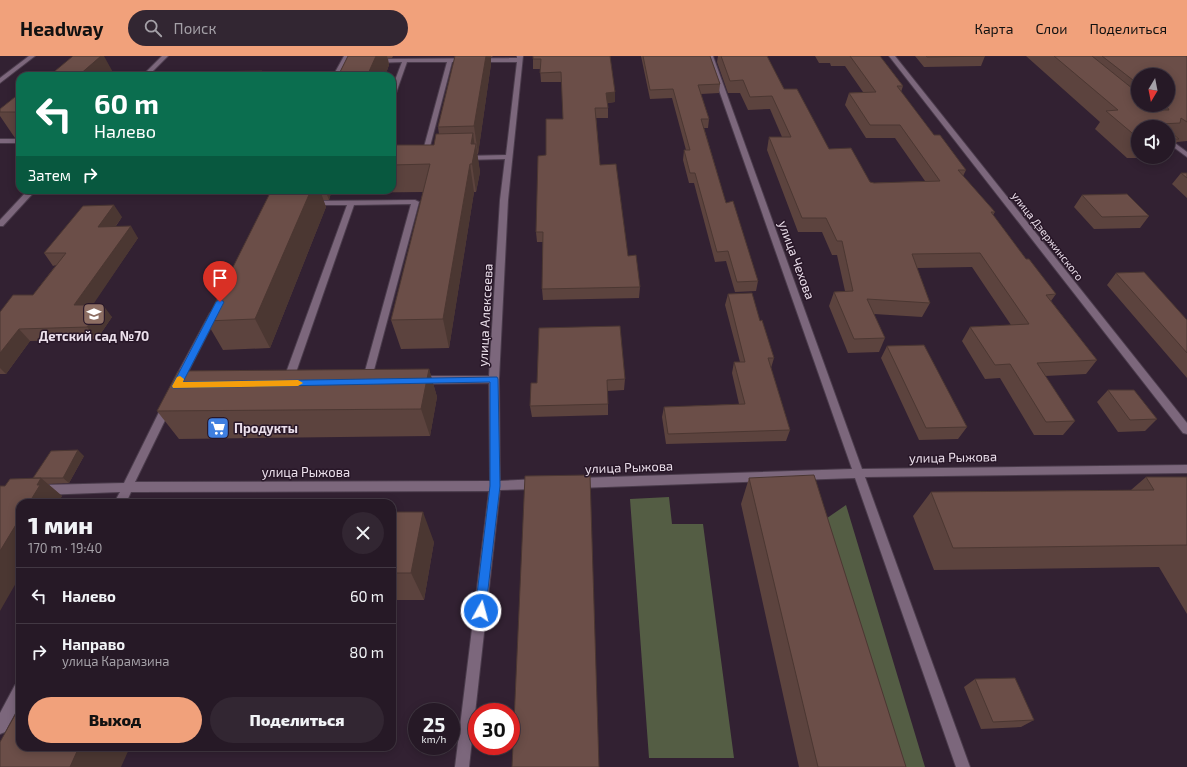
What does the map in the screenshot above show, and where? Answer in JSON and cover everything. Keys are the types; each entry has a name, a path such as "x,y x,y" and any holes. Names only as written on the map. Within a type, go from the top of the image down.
{"street":[{"path":"0,81 32,56"},
{"path":"149,72 165,56"},
{"name":"улица Чехова","path":"710,56 963,767"},
{"name":"улица Дзержинского","path":"892,56 1187,430"},
{"path":"367,61 450,61 519,58"},
{"name":"улица Алексеева","path":"462,767 495,486 494,379 504,200 519,58"},
{"path":"338,72 345,59 352,62"},
{"path":"396,85 405,61"},
{"path":"424,158 450,61"},
{"path":"0,141 16,141"},
{"path":"1175,146 1187,155"},
{"path":"454,158 508,157"},
{"path":"416,158 431,158"},
{"path":"0,224 3,217 28,194"},
{"path":"272,206 276,194"},
{"path":"300,204 415,202 368,382"},
{"path":"287,383 351,203"},
{"path":"122,499 220,302"},
{"path":"407,381 494,379"},
{"name":"улица Рыжова","path":"566,483 858,473 1187,469"},
{"name":"улица Рыжова","path":"30,491 129,487 495,486 551,484"},
{"path":"0,727 16,697"}],"green space":[{"path":"669,497 672,524 703,524 734,758 649,758 630,499"},
{"path":"846,505 925,767 889,767 817,525"}],"building":[{"path":"73,56 101,56 83,72 54,72"},
{"path":"348,56 376,56 369,72 340,72"},
{"path":"455,56 486,56 474,126 438,127"},
{"path":"533,56 610,56 615,92 606,93 608,108 595,108 600,165 616,164 628,256 636,255 640,287 542,289 543,232 536,232 538,156 546,155 546,119 563,119 561,72 540,73 541,59 533,59"},
{"path":"643,56 710,56 720,84 698,85 709,119 701,119 726,203 733,201 758,281 737,282 728,251 717,252 695,173 690,173 684,150 690,150 673,89 650,90"},
{"path":"721,56 767,56 784,89 797,89 829,149 851,148 870,182 940,181 900,125 870,125 849,93 876,92 850,56 880,56 903,86 897,86 934,135 940,135 966,170 958,170 995,212 991,212 1026,259 1029,259 1056,294 1046,295 1097,360 1037,363 1075,421 1046,422 1010,364 995,365 970,327 1029,324 980,253 912,254 930,303 867,299 885,338 854,339 834,292 853,291 842,241 837,241 826,218 802,218 769,137 791,137 772,96 750,97 743,80 730,81"},
{"path":"926,56 985,56 927,57"},
{"path":"1054,56 1092,56 1131,87 1131,112 1175,112 1175,68 1131,68 1131,79 1102,56 1187,56 1187,122 1181,118 1180,123 1175,123 1175,120 1131,120 1131,132 1106,111 1118,110"},
{"path":"262,71 261,72 198,72"},
{"path":"16,96 16,112 0,112 0,109"},
{"path":"473,133 471,144 476,144 472,164 470,164 443,319 391,320 430,164 396,165 396,145 434,145 436,134"},
{"path":"1181,173 1187,173 1187,178"},
{"path":"270,194 309,194 255,319 206,321"},
{"path":"1127,194 1149,216 1102,217 1082,195"},
{"path":"114,205 98,227 131,226 74,305 103,305 87,327 19,329 0,353 0,312 13,295 33,295 66,253 44,253 83,206"},
{"path":"1144,272 1187,320 1187,353 1116,273"},
{"path":"752,293 760,321 762,320 774,358 768,358 790,430 668,434 664,407 745,404 734,362 745,362 728,294"},
{"path":"620,326 625,379 607,380 608,404 530,406 531,383 537,383 539,328"},
{"path":"924,345 967,427 926,428 887,346"},
{"path":"429,369 421,409 157,411 178,371"},
{"path":"1108,390 1134,390 1157,419 1130,420"},
{"path":"78,450 63,478 33,478 51,451"},
{"path":"590,475 599,767 512,767 513,755 520,755 520,703 515,703 525,476"},
{"path":"814,475 906,767 818,767 749,478"},
{"path":"1146,477 1187,477 1187,545 953,548 931,492 1154,490"},
{"path":"41,478 37,485 40,485 31,499 16,499 16,525 0,551 0,486 5,486 10,479"},
{"path":"396,512 423,512 411,573 396,573"},
{"path":"1015,678 1034,720 993,722 975,679"},
{"path":"16,713 16,751 77,751 70,767 0,767 0,742"}],"slow traffic":[{"path":"180,379 176,386 298,383"}],"place":[{"name":"Детский сад №70","path":"94,314"},
{"name":"Продукты","path":"218,428"}],"route":[{"path":"220,302 176,386 494,379 495,486 481,611"}]}
